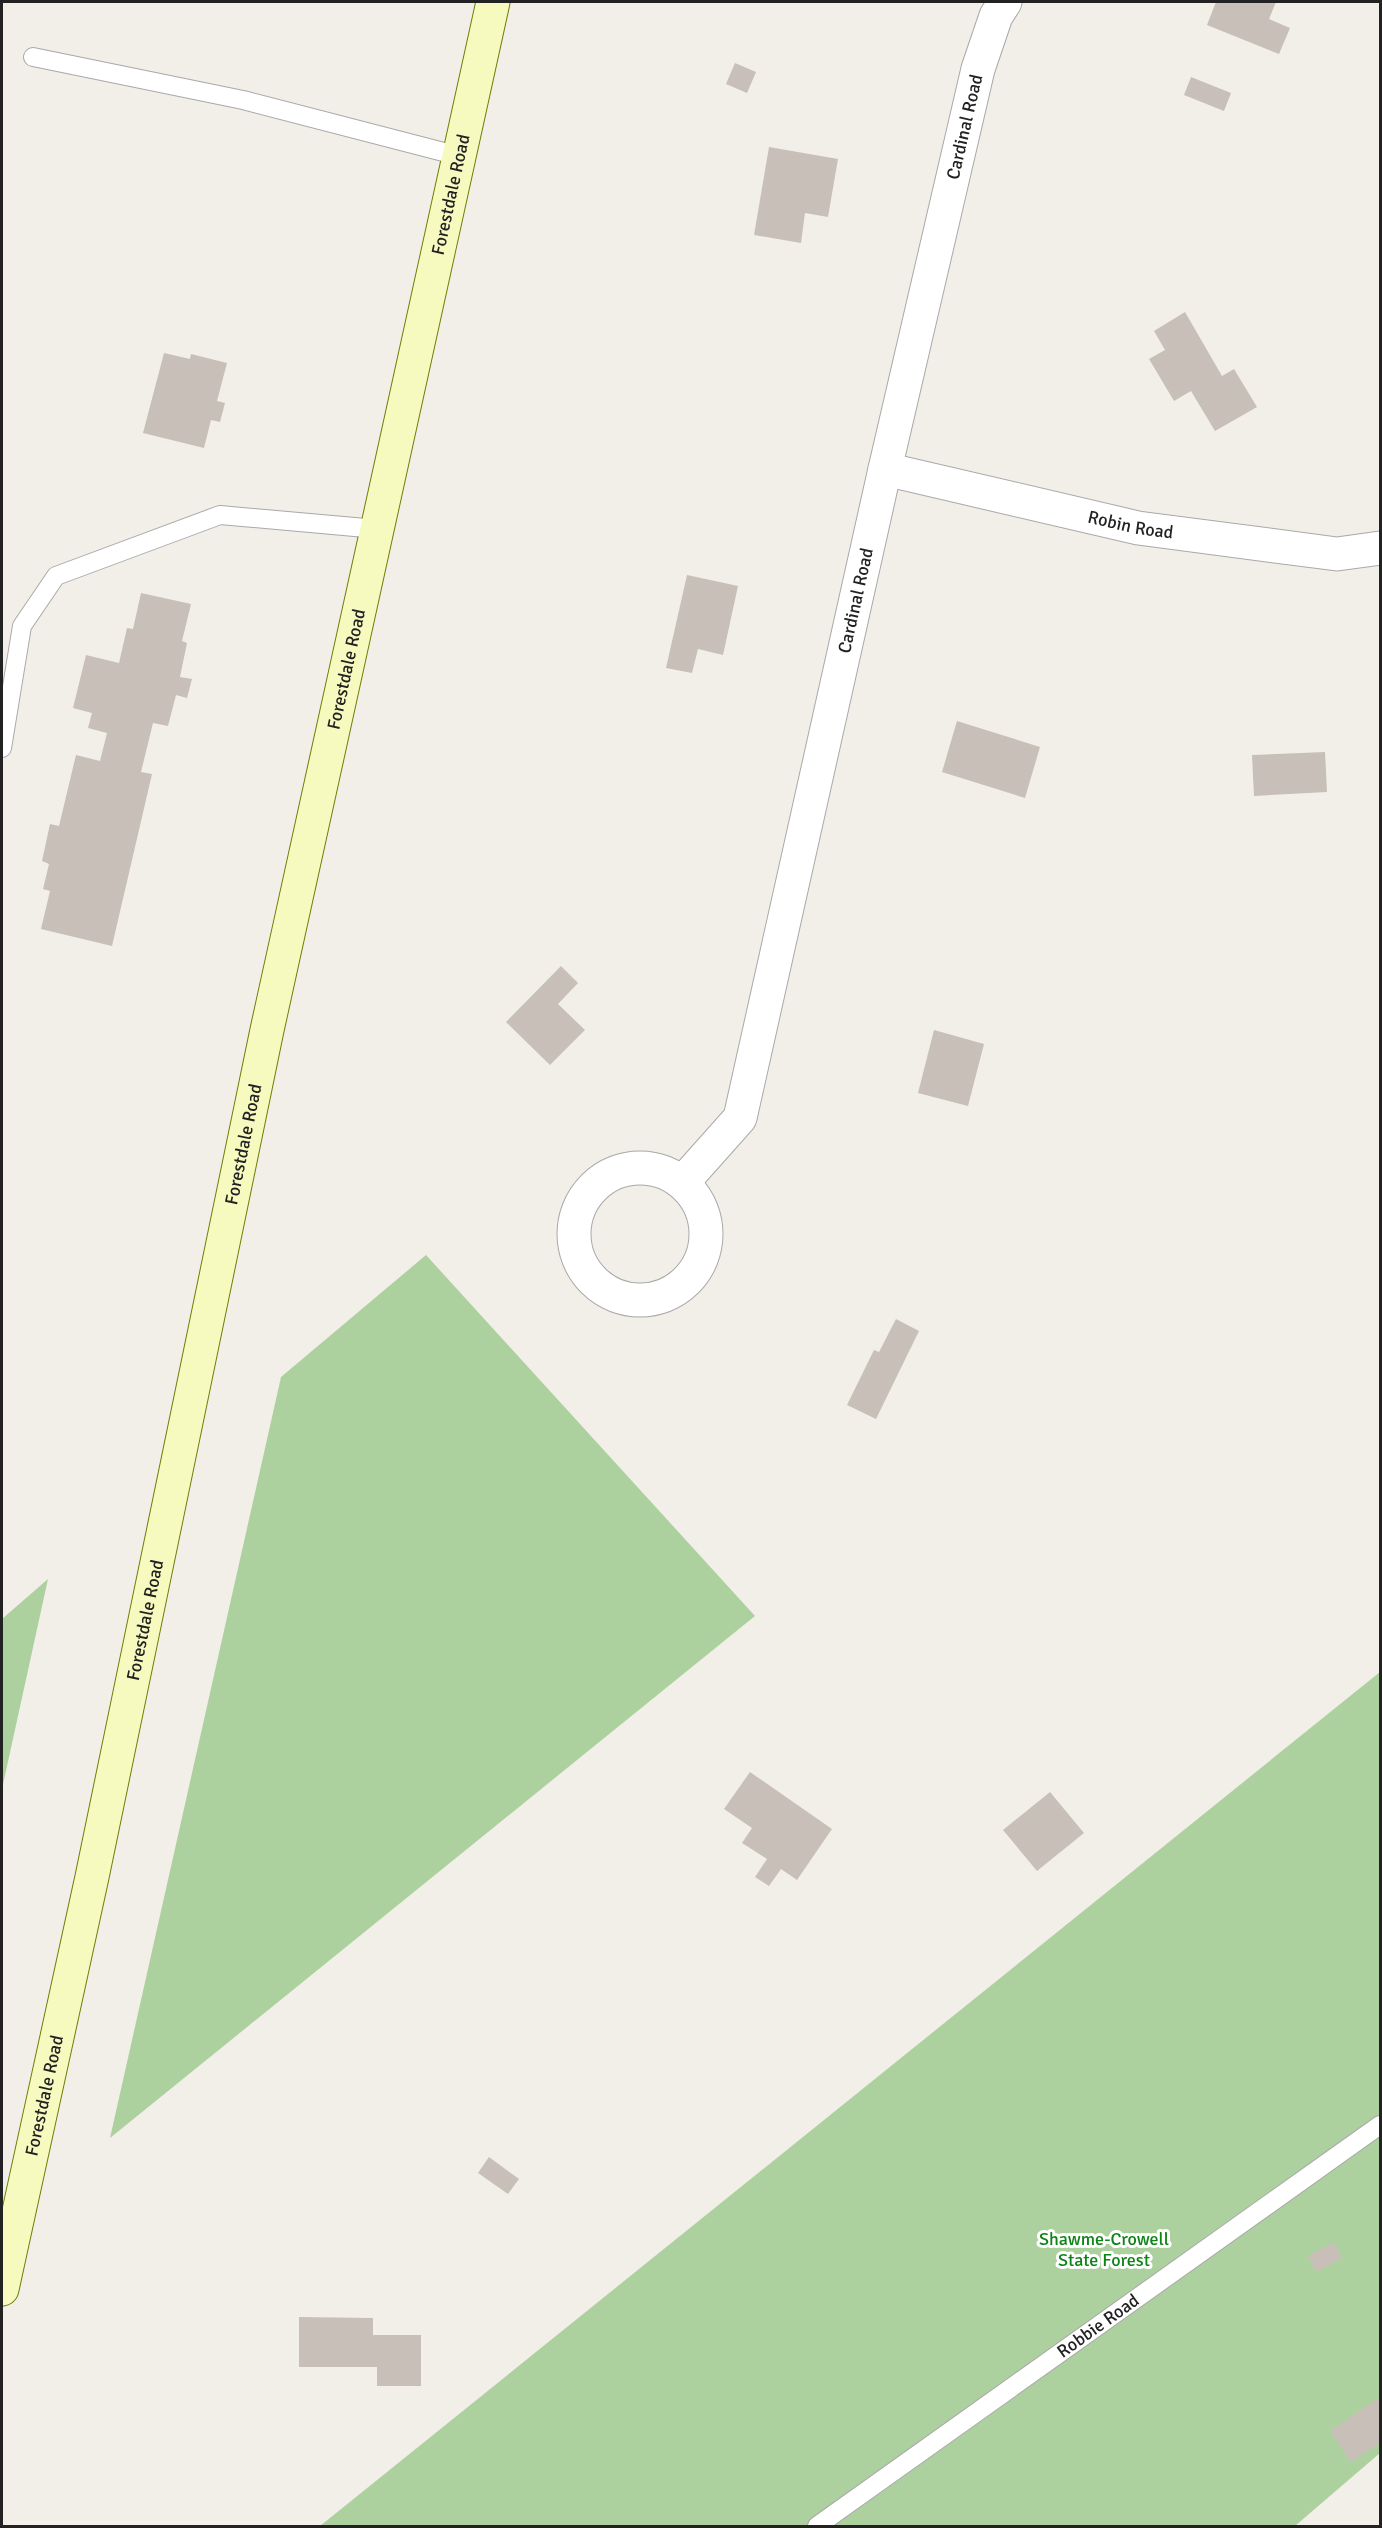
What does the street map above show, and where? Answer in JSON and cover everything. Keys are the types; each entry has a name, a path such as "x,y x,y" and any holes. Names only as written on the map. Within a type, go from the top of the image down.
{"main road":[{"name":"Forestdale Road","path":"2,2289 89,1889 267,1030 493,2"}],"street":[{"name":"Cardinal Road","path":"683,1182 740,1118 885,470 978,69 996,16 1005,2"},
{"name":"Robin Road","path":"885,470 1138,528 1337,554 1380,548"},
{"path":"644,1167 665,1172 683,1182 698,1200 706,1221 706,1244 699,1265 685,1283 666,1295 644,1300 621,1298 601,1288 586,1273 576,1254 573,1232 577,1211 587,1192 603,1178 633,1168 644,1167"}],"lane":[{"path":"33,57 243,100 459,156"},
{"path":"2,748 22,626 56,576 220,515 377,529"},
{"name":"Robbie Road","path":"816,2526 1380,2126"}],"green space":[{"path":"426,1255 755,1616 110,2138 281,1377"},
{"path":"48,1579 2,1789 2,1619"},
{"name":"Shawme-Crowell State Forest","path":"1380,1672 1380,2453 1295,2526 320,2526"}],"building":[{"path":"1216,2 1276,2 1269,19 1290,28 1279,54 1207,25"},
{"path":"735,63 756,72 747,93 726,84"},
{"path":"1191,77 1231,93 1224,111 1184,95"},
{"path":"769,147 838,159 828,217 805,213 801,243 754,235"},
{"path":"1185,312 1222,376 1234,369 1257,407 1215,431 1191,391 1174,401 1149,359 1165,350 1154,331"},
{"path":"164,353 190,359 191,354 227,363 217,401 225,403 220,422 211,420 204,448 143,433"},
{"path":"687,575 738,586 723,655 698,649 692,673 666,668"},
{"path":"141,593 191,604 182,641 187,643 180,677 192,679 187,698 176,695 168,726 153,723 141,772 152,774 112,946 41,929 50,891 43,889 49,864 42,861 50,824 59,826 76,755 100,761 107,733 88,728 92,713 73,708 86,655 119,663 127,628 133,629"},
{"path":"957,721 1040,747 1025,798 942,772"},
{"path":"1325,752 1327,792 1254,796 1252,755"},
{"path":"561,966 578,983 558,1004 585,1030 550,1065 506,1022"},
{"path":"934,1030 984,1044 968,1106 918,1093"},
{"path":"896,1319 919,1331 876,1419 847,1405 874,1350 879,1352"},
{"path":"750,1772 832,1829 797,1880 781,1869 769,1886 755,1877 767,1859 742,1843 752,1828 724,1809"},
{"path":"1050,1792 1084,1833 1037,1871 1003,1830"},
{"path":"489,2157 519,2179 508,2194 478,2173"},
{"path":"1334,2242 1342,2258 1316,2272 1308,2256"},
{"path":"299,2317 373,2318 373,2335 421,2335 421,2386 377,2386 377,2367 299,2367"},
{"path":"1380,2397 1380,2443 1351,2462 1330,2431"}]}
